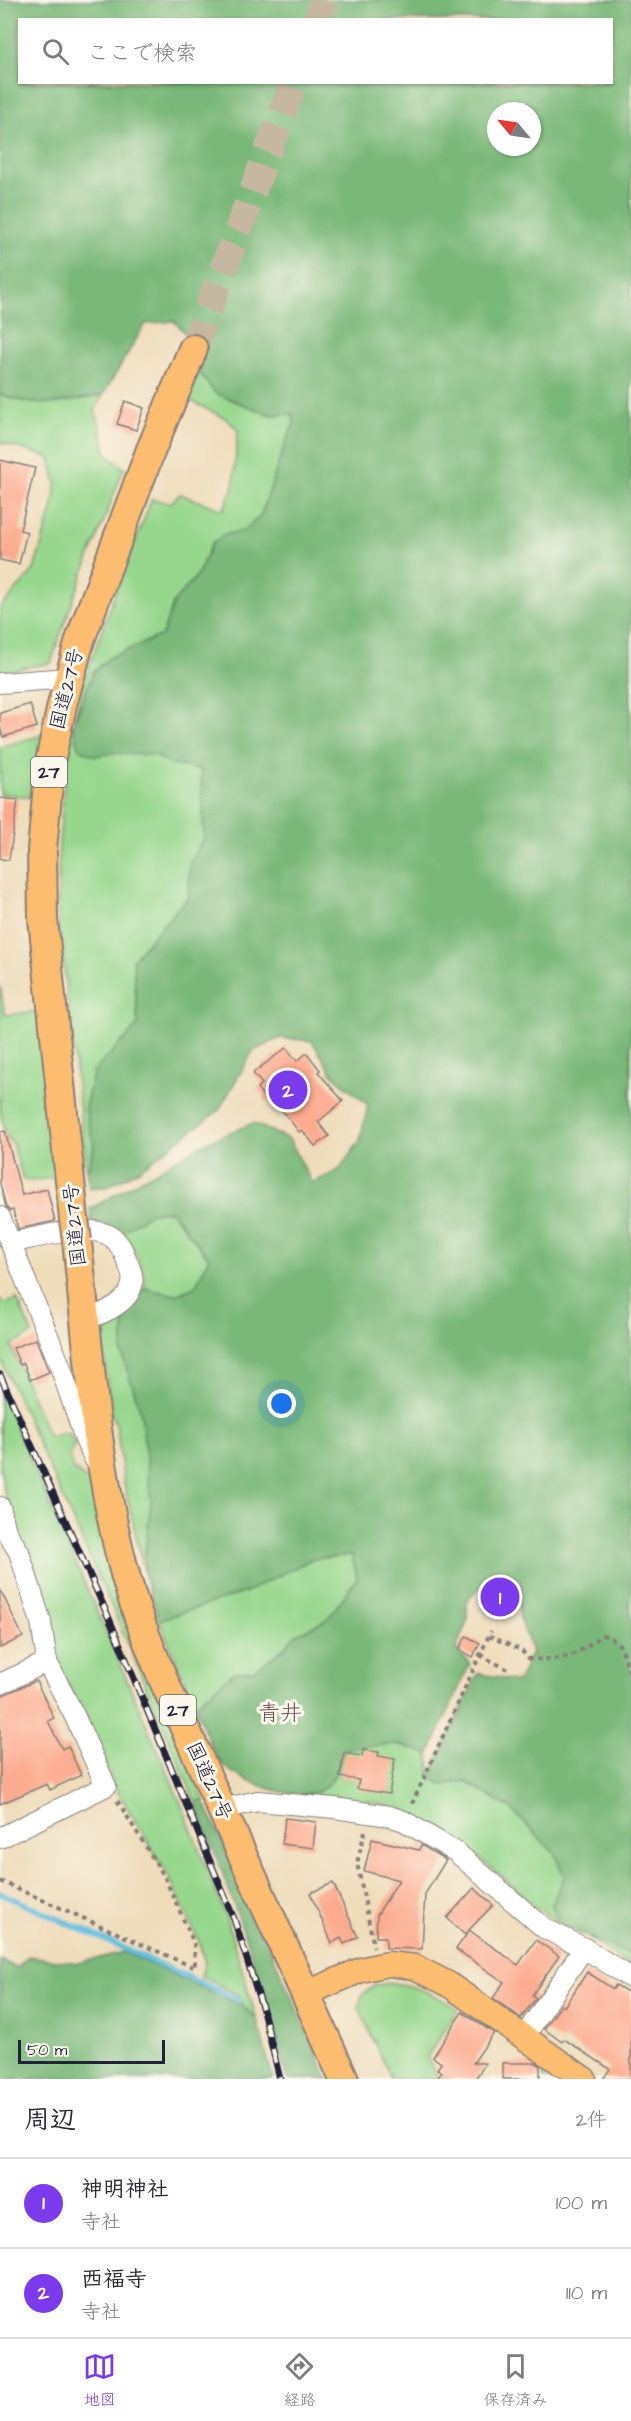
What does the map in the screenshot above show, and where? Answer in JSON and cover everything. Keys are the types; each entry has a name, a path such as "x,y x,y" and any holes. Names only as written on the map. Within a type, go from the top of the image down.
{"highway":[{"name":"国道27号","path":"193,348 150,452 91,607 69,678 50,762 43,823 41,882 44,931 105,1478 120,1553 141,1622 221,1809 344,2079"}],"main road":[{"path":"305,1994 361,1970 389,1964 415,1967 430,1974 584,2079"}],"street":[{"path":"0,683 69,678"},
{"path":"0,1218 59,1363 86,1442 105,1478"},
{"path":"10,1243 61,1233 93,1230 116,1239 133,1276 132,1285 127,1295 111,1310 86,1319"},
{"path":"0,1507 3,1533 19,1552 40,1622 47,1662 106,1786 0,1838"},
{"path":"0,1684 47,1662"},
{"path":"221,1809 258,1801 369,1813 404,1821 456,1852 544,1928 584,1948 631,1978"},
{"path":"524,2037 584,1948"}],"path":[{"path":"404,1821 490,1633 521,1650 529,1659 574,1656 602,1635 612,1638 622,1648 631,1675"},
{"path":"480,1655 507,1669"},
{"path":"0,1881 195,1968 194,1943 164,1876 113,1793 106,1786"},
{"path":"369,1813 357,1863 378,1966"}],"green space":[{"path":"0,0 631,0 631,1955 559,1924 552,1905 564,1877 555,1854 511,1809 465,1781 442,1785 430,1777 478,1673 518,1682 532,1652 519,1615 520,1580 495,1571 467,1601 467,1621 456,1649 470,1663 429,1754 397,1744 356,1747 343,1751 336,1773 330,1782 321,1790 311,1793 297,1794 267,1788 226,1768 212,1747 195,1705 235,1672 253,1671 281,1651 295,1635 328,1619 357,1578 352,1555 312,1559 246,1592 159,1620 146,1581 145,1554 151,1501 141,1412 122,1354 125,1311 144,1288 175,1295 195,1287 209,1258 171,1211 151,1213 123,1232 91,1221 90,1209 207,1142 253,1123 289,1139 312,1183 339,1170 360,1141 368,1105 334,1076 312,1041 280,1038 253,1051 219,1110 139,1170 107,1187 89,1188 87,1173 94,1146 85,1108 94,1071 138,1025 133,959 189,896 189,865 204,837 201,770 171,764 155,755 113,753 95,756 79,749 73,724 94,671 111,657 162,635 174,602 198,574 212,543 225,534 241,532 261,516 294,424 292,414 270,415 215,393 198,371 203,353 174,321 145,324 103,395 52,404 27,402 0,394"},
{"path":"198,371 215,393 270,415 293,414 294,424 261,516 241,533 225,534 212,543 198,574 174,602 162,635 111,657 94,671 73,724 85,678 116,590 152,499 170,503 180,494 223,510 233,488 238,430 225,418 187,399"},
{"path":"0,394 27,402 52,404 103,395 95,409 107,455 124,468 51,663 0,672 0,606 34,570 53,506 56,483 50,458 0,442"},
{"path":"73,724 95,756 113,753 155,755 171,764 201,770 204,837 189,865 189,896 133,959 138,1025 94,1071 85,1108 94,1146 87,1173 58,916 59,844 66,766"},
{"path":"43,735 34,797 0,794 0,747"},
{"path":"0,985 5,1015 39,1011 56,1177 32,1181 23,1179 12,1143 5,1135 0,1110"},
{"path":"171,1211 209,1258 195,1287 175,1295 144,1288 141,1266 123,1232 151,1213"},
{"path":"0,1298 2,1302 7,1303 17,1299 32,1334 11,1346 49,1437 67,1432 75,1442 70,1456 73,1469 91,1483 204,1801 195,1801 115,1614 0,1358"},
{"path":"125,1311 122,1354 141,1412 151,1501 145,1554 146,1581 124,1483 116,1424 111,1414 102,1336"},
{"path":"0,1390 182,1806 227,1920 256,2017 242,2006 240,1996 201,1976 205,1963 199,1942 168,1875 116,1789 83,1713 55,1659 37,1574 10,1519 0,1470"},
{"path":"352,1555 357,1578 328,1619 295,1635 281,1651 253,1671 235,1672 195,1705 159,1620 246,1592 312,1559"},
{"path":"397,1744 429,1754 430,1777 442,1785 465,1781 511,1809 555,1854 564,1877 552,1905 559,1924 468,1850 447,1834 424,1821 377,1803 338,1797 301,1795 319,1789 330,1781 343,1751 356,1747"},
{"path":"195,1801 204,1801 328,2079 287,2079 246,1938"},
{"path":"587,1936 631,1955 631,1967"},
{"path":"124,1952 242,2006 256,2017 273,2079 0,2079 0,1960 17,1968 28,1956 78,1963"},
{"path":"392,1983 411,1986 427,1992 458,2009 427,2057 441,2079 391,2079 359,2008 362,1995 374,1985"},
{"path":"542,2060 569,2079 543,2079"}],"building":[{"path":"125,401 144,408 136,430 117,424"},
{"path":"0,460 35,468 20,530 27,532 19,564 0,560"},
{"path":"30,704 37,727 3,737 0,713"},
{"path":"0,798 18,800 9,860 0,859"},
{"path":"286,1048 297,1061 307,1053 320,1070 318,1072 343,1101 318,1122 329,1136 315,1146 302,1130 299,1132 273,1098 268,1102 257,1088 262,1084 253,1073"},
{"path":"5,1131 22,1195 47,1189 55,1221 18,1229 13,1210 10,1211 6,1207 0,1184 0,1132"},
{"path":"36,1339 49,1372 30,1380 24,1363 20,1365 13,1348"},
{"path":"490,1583 516,1591 509,1611 483,1603"},
{"path":"0,1589 23,1637 0,1648"},
{"path":"466,1636 480,1643 473,1657 459,1650"},
{"path":"36,1681 54,1718 48,1721 62,1749 68,1746 81,1775 50,1790 47,1784 0,1804 0,1696"},
{"path":"363,1750 379,1752 378,1756 395,1759 389,1794 357,1789 359,1780 340,1777 344,1753 362,1756"},
{"path":"285,1818 316,1822 313,1848 282,1844"},
{"path":"372,1839 419,1850 421,1845 446,1860 425,1894 422,1949 386,1948 386,1937 376,1937 377,1915 399,1880 364,1871"},
{"path":"333,1883 358,1937 344,1944 341,1938 332,1943 310,1893"},
{"path":"474,1888 493,1905 469,1930 518,1965 536,1940 559,1956 532,1995 536,1998 521,2018 493,1998 504,1982 456,1949 469,1931 465,1935 447,1918"},
{"path":"587,1972 613,1989 616,1985 631,1994 631,2079 603,2079 610,2069 564,2039 562,2042 544,2029 561,2005 564,2007"},
{"path":"462,2012 494,2033 473,2063 486,2063 475,2079 437,2079 442,2072 437,2069 441,2063 433,2057"},
{"path":"503,2063 536,2063 540,2065 540,2079 503,2079"}],"waterway":[{"path":"0,1893 239,2000"}],"tunnel":[{"path":"318,18 325,0"},
{"path":"193,349 293,84"}],"railway":[{"path":"0,1375 108,1616 234,1919 263,2010 280,2079"}],"place":[{"name":"西福寺","path":"288,1090"},
{"name":"神明神社","path":"500,1597"}],"district":[{"name":"青井","path":"280,1713"}]}
